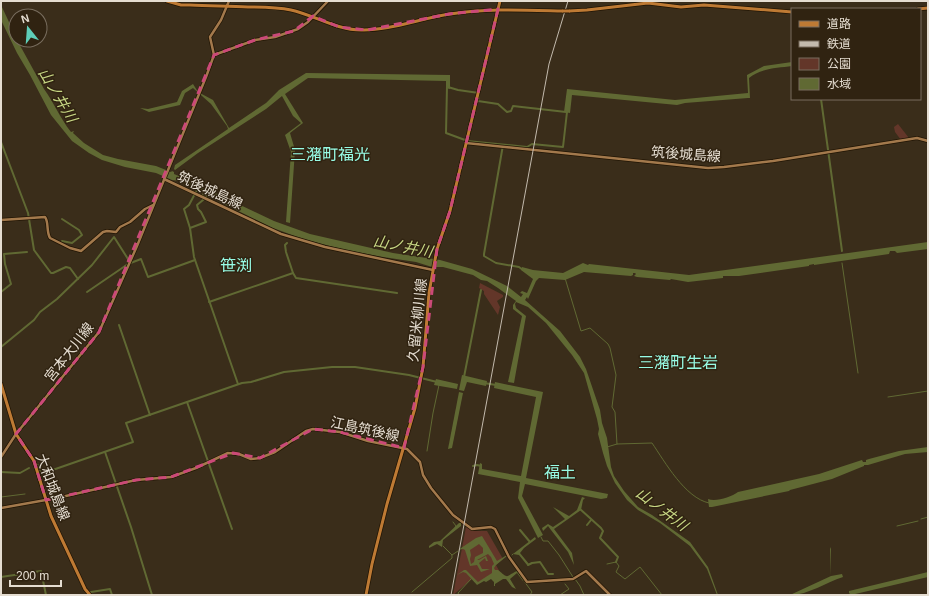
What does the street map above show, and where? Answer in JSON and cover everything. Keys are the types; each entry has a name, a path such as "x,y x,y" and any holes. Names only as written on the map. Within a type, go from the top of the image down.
{"main road":[{"path":"167,1 181,4 289,9 313,16 339,27 367,30 449,14 485,10 569,11 648,3 681,7 704,5 791,12"},
{"path":"164,179 214,55 210,37 221,20 229,1"},
{"path":"214,55 255,40 275,37 294,31 302,27 328,1"},
{"name":"久留米柳川線","path":"366,595 382,525 412,422 423,367 435,258 440,236 450,210 500,1"},
{"name":"筑後城島線","path":"465,143 708,168 724,168 917,138 928,141"},
{"name":"筑後城島線","path":"154,205 164,179 281,234 325,248 433,269"},
{"path":"1,220 46,218 50,238 70,248 81,251 103,232 116,232 120,227 130,222 145,209 154,205"},
{"name":"宮本大川線","path":"1,457 16,434 99,332 120,287 154,205"},
{"name":"大和城島線","path":"1,384 16,434 34,461 56,526 85,589 90,595"},
{"name":"江島筑後線","path":"1,508 143,479 171,477 196,468 224,454 233,453 251,459 260,458 275,452 306,431 313,429 340,432 368,441 404,448 411,452 420,462 423,475 430,488 457,518 472,528 491,527 495,529 509,557 527,582 573,579 586,571 610,595"}],"highlighted area":[{"path":"498,9 450,211 437,249 423,367 404,448 340,432 313,429 260,458 233,453 171,477 136,480 46,500 34,461 16,434 99,332 214,55 255,40 294,31 313,16 339,27 367,30 449,14"}],"green space":[{"path":"898,124 909,138 901,140 895,132 894,127"},
{"path":"480,283 503,295 503,297 497,301 500,307 498,315 484,294 484,291 479,288"},
{"path":"466,527 476,531 487,531 503,559 496,565 503,578 496,582 490,575 478,583 472,579 453,595"}],"water":[{"path":"1,5 8,20 8,34 1,20"},
{"path":"15,48 21,48 44,89 71,132 74,131 73,133 84,143 103,155 156,166 171,172 172,171 174,174 200,185 209,193 215,193 274,221 310,234 393,253 440,260 472,269 507,286 521,297 523,294 520,293 522,291 527,293 533,279 521,270 522,267 533,270 563,273 583,263 588,265 689,275 928,242 928,249 897,253 895,251 890,251 889,254 688,282 671,279 637,277 634,276 636,274 635,273 631,276 584,272 565,280 539,278 536,281 528,299 527,297 525,300 560,331 580,357 586,369 600,410 614,476 624,491 638,507 690,542 708,567 717,595 707,569 690,546 660,523 638,510 627,500 615,483 603,453 598,434 599,429 597,419 584,373 572,355 546,323 528,307 516,302 515,304 516,308 526,316 514,383 508,382 522,316 513,309 513,305 516,301 498,288 473,275 443,267 432,267 416,262 341,249 303,239 273,228 208,196 206,197 197,189 180,181 172,180 156,173 125,167 102,160 72,141 51,115"},
{"path":"791,62 791,66 764,70 749,78 750,98 685,103 677,105 572,95 570,113 564,112 567,89 675,100 748,93 747,75 764,66"},
{"path":"306,73 450,75 450,89 446,88 446,81 308,78 285,94 303,123 290,133 295,150 290,223 286,222 291,152 285,135 301,123 293,116 282,96 266,109 198,153 175,170 175,165 228,129 227,126 211,104 193,88 185,93 180,105 149,112 140,108 148,109 177,102 182,91 193,84 198,92 213,100 229,128 266,103 279,90"},
{"path":"462,375 487,381 486,386 467,382 464,391 459,390"},
{"path":"436,379 458,384 457,389 434,385"},
{"path":"495,382 543,392 526,478 608,494 607,498 601,499 525,484 522,496 543,535 538,538 518,498 520,482 478,474 480,463 482,464 482,469 521,476 536,397 494,388"},
{"path":"459,392 463,393 452,448 448,449"},
{"path":"928,447 928,452 905,454 864,465 832,479 789,491 709,507 708,499 715,500 731,496 738,492 819,474 862,460 863,462 866,462 866,460 869,459 899,451"},
{"path":"582,497 585,498 583,500 581,510 554,529 572,553 574,565 568,552 548,526 543,531 542,528 548,524 553,527 565,519 553,507 569,516 577,510"},
{"path":"459,523 461,523 461,526 443,540 442,547 437,544 429,548 429,546 434,542 440,541"},
{"path":"482,536 497,561 507,555 494,568 506,576 509,576 517,571 524,581 517,573 510,579 516,589 512,587 506,579 503,579 495,584 495,586 491,579 477,585 466,573 463,572 457,575 466,570 478,582 492,573 492,566 494,564 488,554 477,560 486,556 488,561 486,561 485,558 479,563 482,569 490,569 481,572 477,565 470,566 465,550 458,550 476,538","holes":["479,544 483,548 483,553 475,557 474,562 471,564 470,550"]},
{"path":"535,537 536,539 520,553 529,564 527,565 519,555 513,554"},
{"path":"830,547 831,549 831,576"},
{"path":"928,572 928,577 851,595 849,593 849,591"},
{"path":"842,574 843,577 811,591 790,595 831,576"}],"waterway":[{"path":"447,86 446,133 465,140"},
{"path":"448,87 479,93 478,101 498,104 507,112 511,111 513,106 566,112"},
{"path":"821,100 842,251"},
{"path":"467,141 527,147 532,144 563,147 567,112"},
{"path":"1,142 28,213 34,250 51,273 66,267 70,268 78,279"},
{"path":"503,145 484,256 496,263 519,267 523,270"},
{"path":"198,188 189,205 184,209 190,228 194,257 238,384"},
{"path":"190,228 206,222 197,205 203,200 206,194"},
{"path":"62,219 79,230 82,235 72,243 62,241"},
{"path":"1,347 34,320 40,312 57,299 92,265 114,237 128,259 128,264"},
{"path":"209,302 293,273 286,252 285,245 287,243"},
{"path":"1,292 11,284 5,264 4,254 27,252"},
{"path":"87,292 128,264 141,259 148,277 195,260"},
{"path":"842,263 858,373"},
{"path":"293,273 296,278 397,293"},
{"path":"565,278 581,331 590,328 608,344 610,348 616,375 612,407 615,412 617,444"},
{"path":"464,377 481,290"},
{"path":"119,325 150,415"},
{"path":"36,465 38,465 41,472 44,473 133,442 126,423 242,383 251,382 284,372 332,367 355,367 409,375 437,382"},
{"path":"484,383 496,385"},
{"path":"427,451 439,385"},
{"path":"888,397 928,391"},
{"path":"187,402 232,529"},
{"path":"607,447 617,444 652,443 669,469 684,487 700,500 709,503"},
{"path":"105,452 131,527 152,595"},
{"path":"473,466 481,466"},
{"path":"1,472 20,473 29,468"},
{"path":"1,497 25,494"},
{"path":"580,509 601,528 603,531 600,538 618,557 616,562"},
{"path":"921,519 928,517"},
{"path":"587,525 591,520"},
{"path":"897,526 918,521"},
{"path":"453,522 456,526 455,528"},
{"path":"520,530 530,542"},
{"path":"541,537 543,541 548,541 573,577"},
{"path":"412,592 452,558 452,555 443,546"},
{"path":"452,555 458,551"},
{"path":"528,565 540,562 548,574 553,574"},
{"path":"607,564 616,562 619,566 616,572 625,579 640,567 662,595"},
{"path":"1,577 41,571 46,595"},
{"path":"459,595 458,593 471,579"},
{"path":"575,579 584,595"},
{"path":"524,581 532,592 530,595"},
{"path":"560,595 569,589 565,584"},
{"path":"86,595 91,592 110,589 112,595"}],"railway":[{"path":"451,595 549,64 568,1"}],"district":[{"name":"三潴町福光","path":"330,154"},
{"name":"笹渕","path":"236,265"},
{"name":"三潴町生岩","path":"678,362"},
{"name":"福土","path":"560,472"}],"water label":[{"name":"山ノ井川","path":"58,95"},
{"name":"山ノ井川","path":"403,246"},
{"name":"山ノ井川","path":"662,509"}]}
